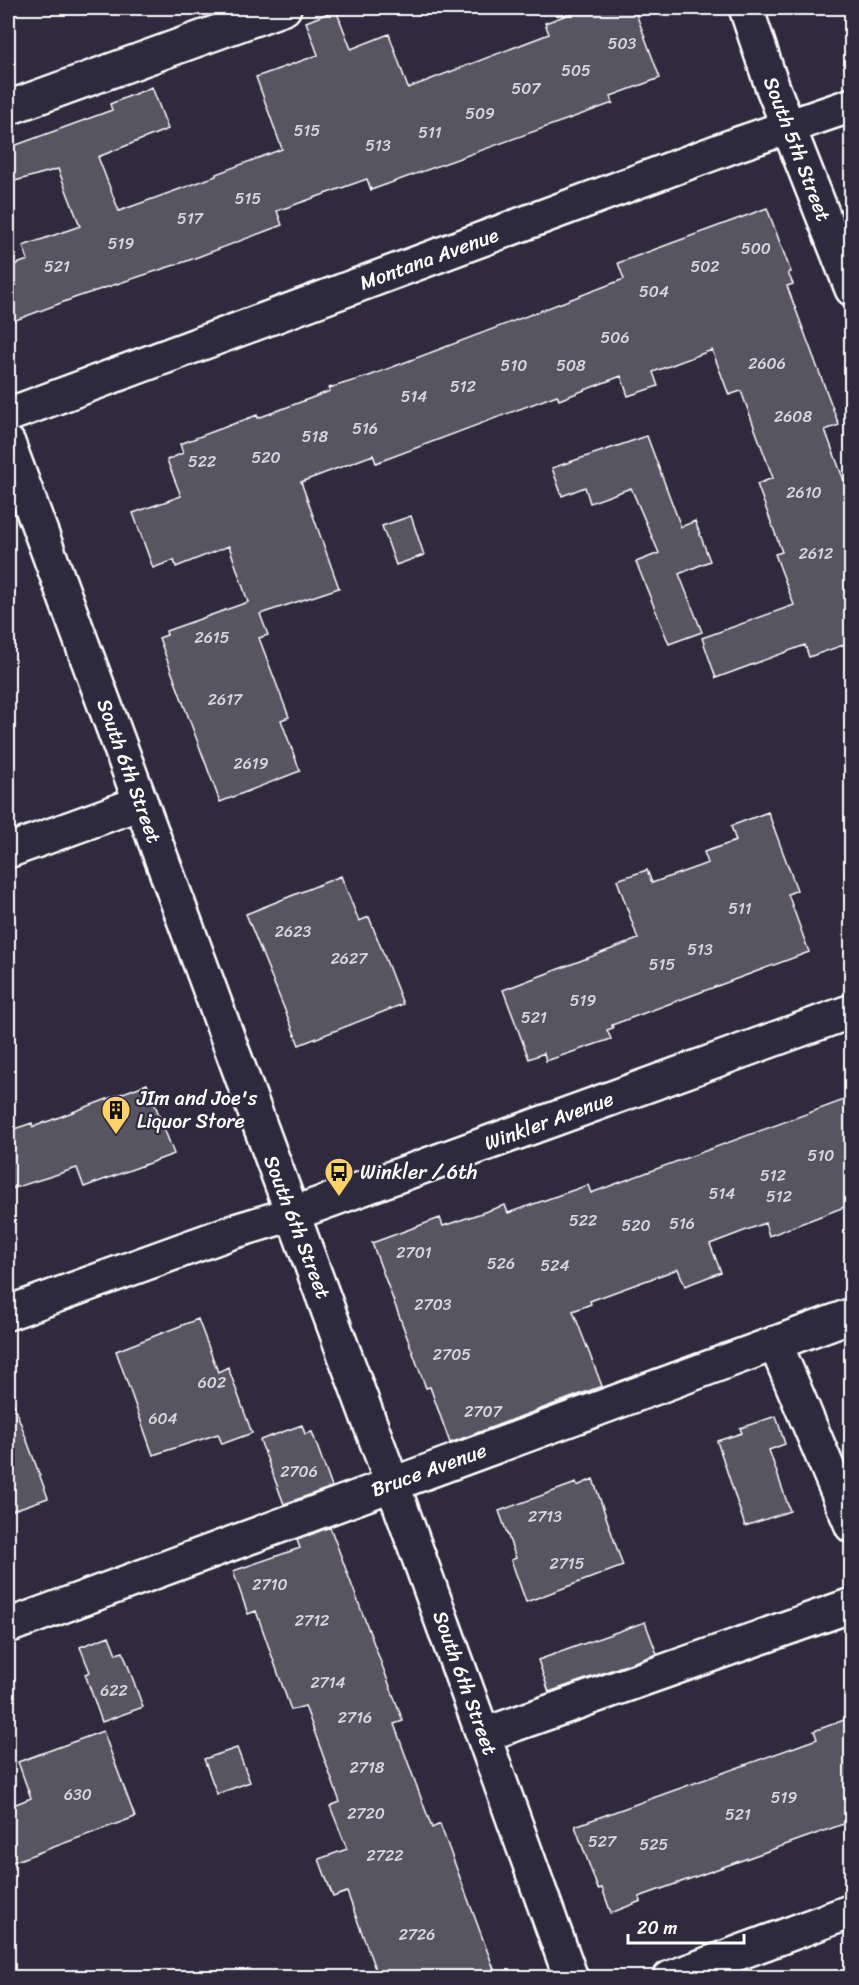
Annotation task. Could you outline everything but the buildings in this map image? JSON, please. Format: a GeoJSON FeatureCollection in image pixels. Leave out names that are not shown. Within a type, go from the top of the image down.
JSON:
{"type":"FeatureCollection","features":[{"type":"Feature","properties":{"kind":"street"},"geometry":{"type":"LineString","coordinates":[[8,108],[284,8]]}},
{"type":"Feature","properties":{"kind":"street","name":"South 5th Street"},"geometry":{"type":"LineString","coordinates":[[746,8],[787,127],[852,289]]}},
{"type":"Feature","properties":{"kind":"street","name":"Montana Avenue"},"geometry":{"type":"LineString","coordinates":[[8,416],[787,127],[852,105]]}},
{"type":"Feature","properties":{"kind":"street","name":"South 6th Street"},"geometry":{"type":"LineString","coordinates":[[8,443],[392,1484],[571,1977]]}},
{"type":"Feature","properties":{"kind":"street"},"geometry":{"type":"LineString","coordinates":[[8,851],[140,803]]}},
{"type":"Feature","properties":{"kind":"street","name":"Winkler Avenue"},"geometry":{"type":"LineString","coordinates":[[8,1313],[232,1232],[292,1214],[852,1011]]}},
{"type":"Feature","properties":{"kind":"street","name":"Bruce Avenue"},"geometry":{"type":"LineString","coordinates":[[8,1626],[852,1315]]}},
{"type":"Feature","properties":{"kind":"street"},"geometry":{"type":"LineString","coordinates":[[775,1343],[852,1526]]}},
{"type":"Feature","properties":{"kind":"street"},"geometry":{"type":"LineString","coordinates":[[484,1735],[852,1605]]}},
{"type":"Feature","properties":{"kind":"street"},"geometry":{"type":"LineString","coordinates":[[670,1977],[852,1911]]}},
{"type":"Feature","properties":{"kind":"place","name":"JIm and Joe's Liquor Store"},"geometry":{"type":"Point","coordinates":[116,1136]}},
{"type":"Feature","properties":{"kind":"place","name":"Winkler / 6th"},"geometry":{"type":"Point","coordinates":[339,1198]}}]}
